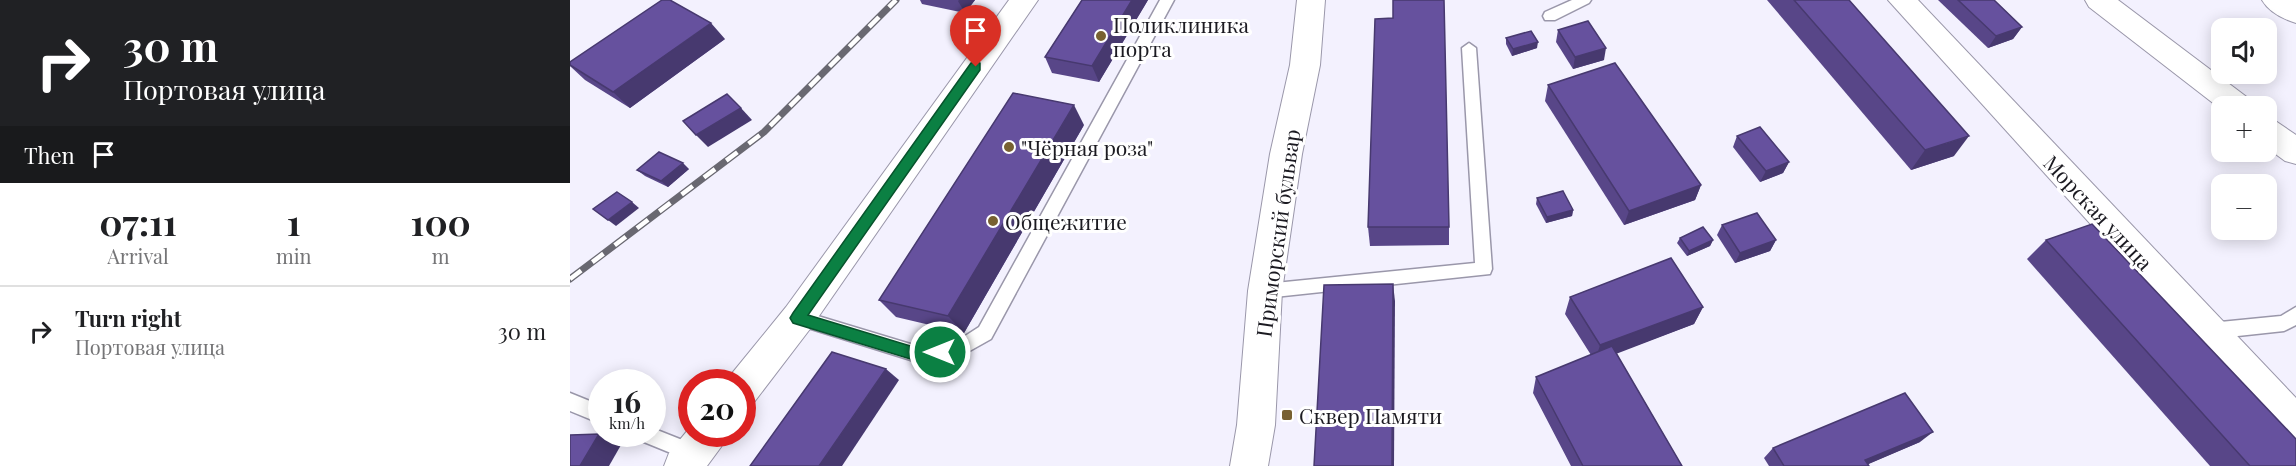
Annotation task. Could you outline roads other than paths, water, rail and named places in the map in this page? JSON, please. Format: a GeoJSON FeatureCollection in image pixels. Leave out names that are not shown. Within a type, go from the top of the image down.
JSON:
{"type":"FeatureCollection","features":[{"type":"Feature","properties":{"kind":"street"},"geometry":{"type":"LineString","coordinates":[[756,371],[798,318],[1024,0]]}},
{"type":"Feature","properties":{"kind":"street","name":"Приморский бульвар"},"geometry":{"type":"LineString","coordinates":[[1249,466],[1256,425],[1265,291],[1286,154],[1305,64],[1311,0]]}},
{"type":"Feature","properties":{"kind":"street","name":"Морская улица"},"geometry":{"type":"LineString","coordinates":[[1902,0],[2296,424]]}},
{"type":"Feature","properties":{"kind":"street"},"geometry":{"type":"LineString","coordinates":[[2098,0],[2224,96]]}},
{"type":"Feature","properties":{"kind":"street"},"geometry":{"type":"LineString","coordinates":[[2276,0],[2296,13]]}},
{"type":"Feature","properties":{"kind":"street"},"geometry":{"type":"LineString","coordinates":[[2277,138],[2296,152]]}},
{"type":"Feature","properties":{"kind":"lane"},"geometry":{"type":"LineString","coordinates":[[798,318],[917,354],[940,352],[966,345],[985,333],[1167,0]]}},
{"type":"Feature","properties":{"kind":"lane"},"geometry":{"type":"LineString","coordinates":[[1550,16],[1584,0]]}},
{"type":"Feature","properties":{"kind":"lane"},"geometry":{"type":"LineString","coordinates":[[1265,291],[1485,269],[1469,48]]}},
{"type":"Feature","properties":{"kind":"lane"},"geometry":{"type":"LineString","coordinates":[[2209,331],[2284,323],[2296,315]]}},
{"type":"Feature","properties":{"kind":"lane"},"geometry":{"type":"LineString","coordinates":[[570,402],[588,409]]}},
{"type":"Feature","properties":{"kind":"lane"},"geometry":{"type":"LineString","coordinates":[[666,441],[695,451]]}},
{"type":"Feature","properties":{"kind":"railway"},"geometry":{"type":"LineString","coordinates":[[570,279],[764,132],[896,0]]}},
{"type":"Feature","properties":{"kind":"place","name":"Поликлиника порта"},"geometry":{"type":"Point","coordinates":[1101,36]}},
{"type":"Feature","properties":{"kind":"place","name":"\"Чёрная роза\""},"geometry":{"type":"Point","coordinates":[1009,147]}},
{"type":"Feature","properties":{"kind":"place","name":"Общежитие"},"geometry":{"type":"Point","coordinates":[993,221]}},
{"type":"Feature","properties":{"kind":"place","name":"Сквер Памяти"},"geometry":{"type":"Point","coordinates":[1287,415]}}]}
